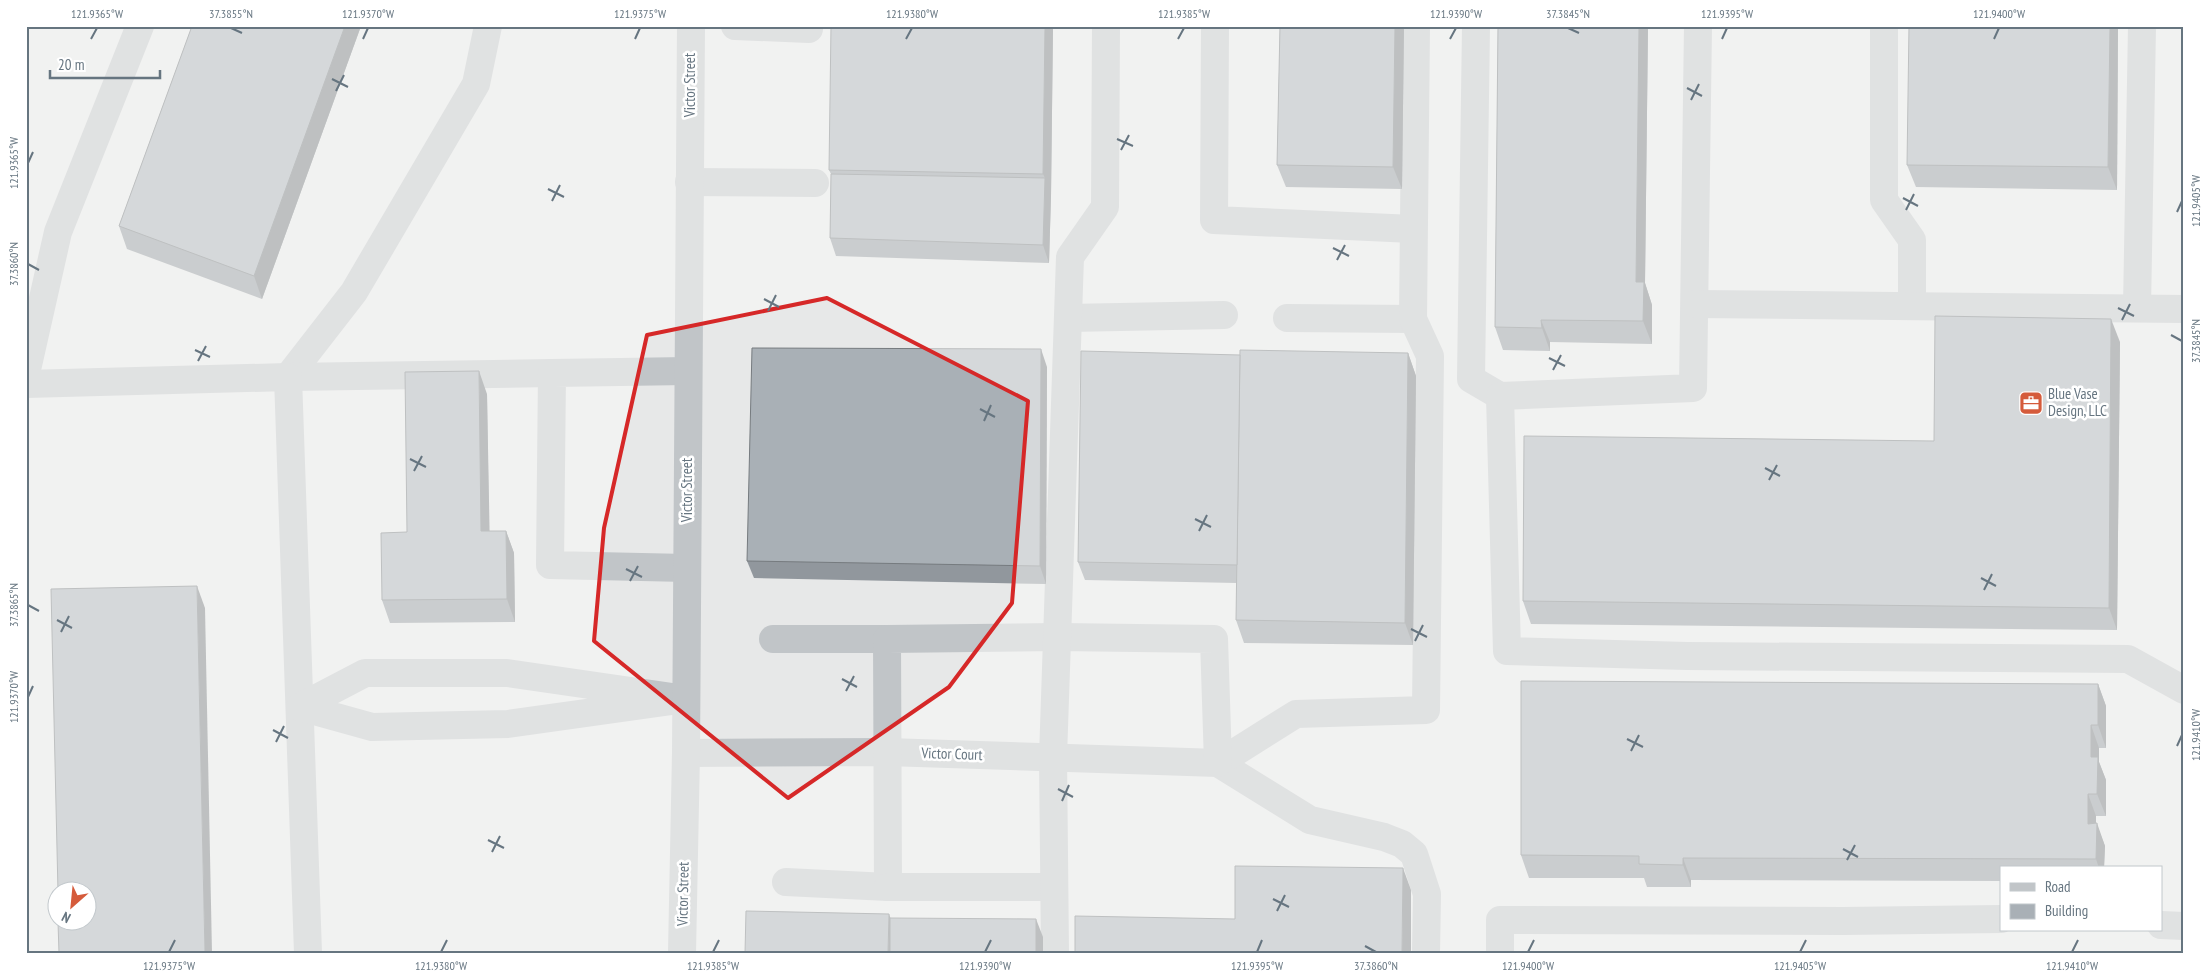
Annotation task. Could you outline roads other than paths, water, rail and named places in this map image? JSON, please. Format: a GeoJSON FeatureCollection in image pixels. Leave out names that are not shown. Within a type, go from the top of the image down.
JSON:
{"type":"FeatureCollection","features":[{"type":"Feature","properties":{"kind":"street"},"geometry":{"type":"LineString","coordinates":[[26,374],[58,232],[140,26]]}},
{"type":"Feature","properties":{"kind":"street"},"geometry":{"type":"LineString","coordinates":[[308,953],[288,377],[354,292],[476,84],[488,26]]}},
{"type":"Feature","properties":{"kind":"street","name":"Victor Street"},"geometry":{"type":"LineString","coordinates":[[682,953],[686,753],[691,26]]}},
{"type":"Feature","properties":{"kind":"street"},"geometry":{"type":"LineString","coordinates":[[735,26],[809,29]]}},
{"type":"Feature","properties":{"kind":"street"},"geometry":{"type":"LineString","coordinates":[[1055,953],[1054,757],[1070,257],[1105,207],[1106,26]]}},
{"type":"Feature","properties":{"kind":"street"},"geometry":{"type":"LineString","coordinates":[[1215,26],[1214,220],[1414,229]]}},
{"type":"Feature","properties":{"kind":"street"},"geometry":{"type":"LineString","coordinates":[[1218,764],[1296,714],[1426,710],[1430,356],[1413,319],[1416,26]]}},
{"type":"Feature","properties":{"kind":"street"},"geometry":{"type":"LineString","coordinates":[[1476,26],[1471,378],[1500,396],[1693,388],[1698,26]]}},
{"type":"Feature","properties":{"kind":"street"},"geometry":{"type":"LineString","coordinates":[[1884,26],[1884,200],[1912,240],[1912,306]]}},
{"type":"Feature","properties":{"kind":"street"},"geometry":{"type":"LineString","coordinates":[[2137,308],[2142,26]]}},
{"type":"Feature","properties":{"kind":"street"},"geometry":{"type":"LineString","coordinates":[[689,182],[816,183]]}},
{"type":"Feature","properties":{"kind":"street"},"geometry":{"type":"LineString","coordinates":[[1694,304],[2184,309]]}},
{"type":"Feature","properties":{"kind":"street"},"geometry":{"type":"LineString","coordinates":[[1068,318],[1224,315]]}},
{"type":"Feature","properties":{"kind":"street"},"geometry":{"type":"LineString","coordinates":[[1287,318],[1413,319]]}},
{"type":"Feature","properties":{"kind":"street"},"geometry":{"type":"LineString","coordinates":[[26,384],[288,377],[688,371]]}},
{"type":"Feature","properties":{"kind":"street"},"geometry":{"type":"LineString","coordinates":[[552,373],[550,565],[687,568]]}},
{"type":"Feature","properties":{"kind":"street"},"geometry":{"type":"LineString","coordinates":[[1500,396],[1508,651],[1687,656],[2128,660],[2184,690]]}},
{"type":"Feature","properties":{"kind":"street"},"geometry":{"type":"LineString","coordinates":[[773,639],[887,640],[1059,637],[1214,639],[1218,764]]}},
{"type":"Feature","properties":{"kind":"street"},"geometry":{"type":"LineString","coordinates":[[887,640],[888,886]]}},
{"type":"Feature","properties":{"kind":"street"},"geometry":{"type":"LineString","coordinates":[[300,707],[364,673],[507,673],[686,699]]}},
{"type":"Feature","properties":{"kind":"street"},"geometry":{"type":"LineString","coordinates":[[300,707],[372,727],[508,724],[686,699]]}},
{"type":"Feature","properties":{"kind":"street","name":"Victor Court"},"geometry":{"type":"LineString","coordinates":[[686,753],[887,752],[1218,764]]}},
{"type":"Feature","properties":{"kind":"street"},"geometry":{"type":"LineString","coordinates":[[1218,764],[1310,820],[1384,837],[1402,844],[1414,854],[1427,894],[1426,953]]}},
{"type":"Feature","properties":{"kind":"street"},"geometry":{"type":"LineString","coordinates":[[786,882],[888,886],[1054,887]]}},
{"type":"Feature","properties":{"kind":"street"},"geometry":{"type":"LineString","coordinates":[[1500,953],[1500,920],[1843,921],[2000,919]]}},
{"type":"Feature","properties":{"kind":"street"},"geometry":{"type":"LineString","coordinates":[[2162,925],[2184,926]]}},
{"type":"Feature","properties":{"kind":"place","name":"Blue Vase Design, LLC"},"geometry":{"type":"Point","coordinates":[2031,403]}}]}
